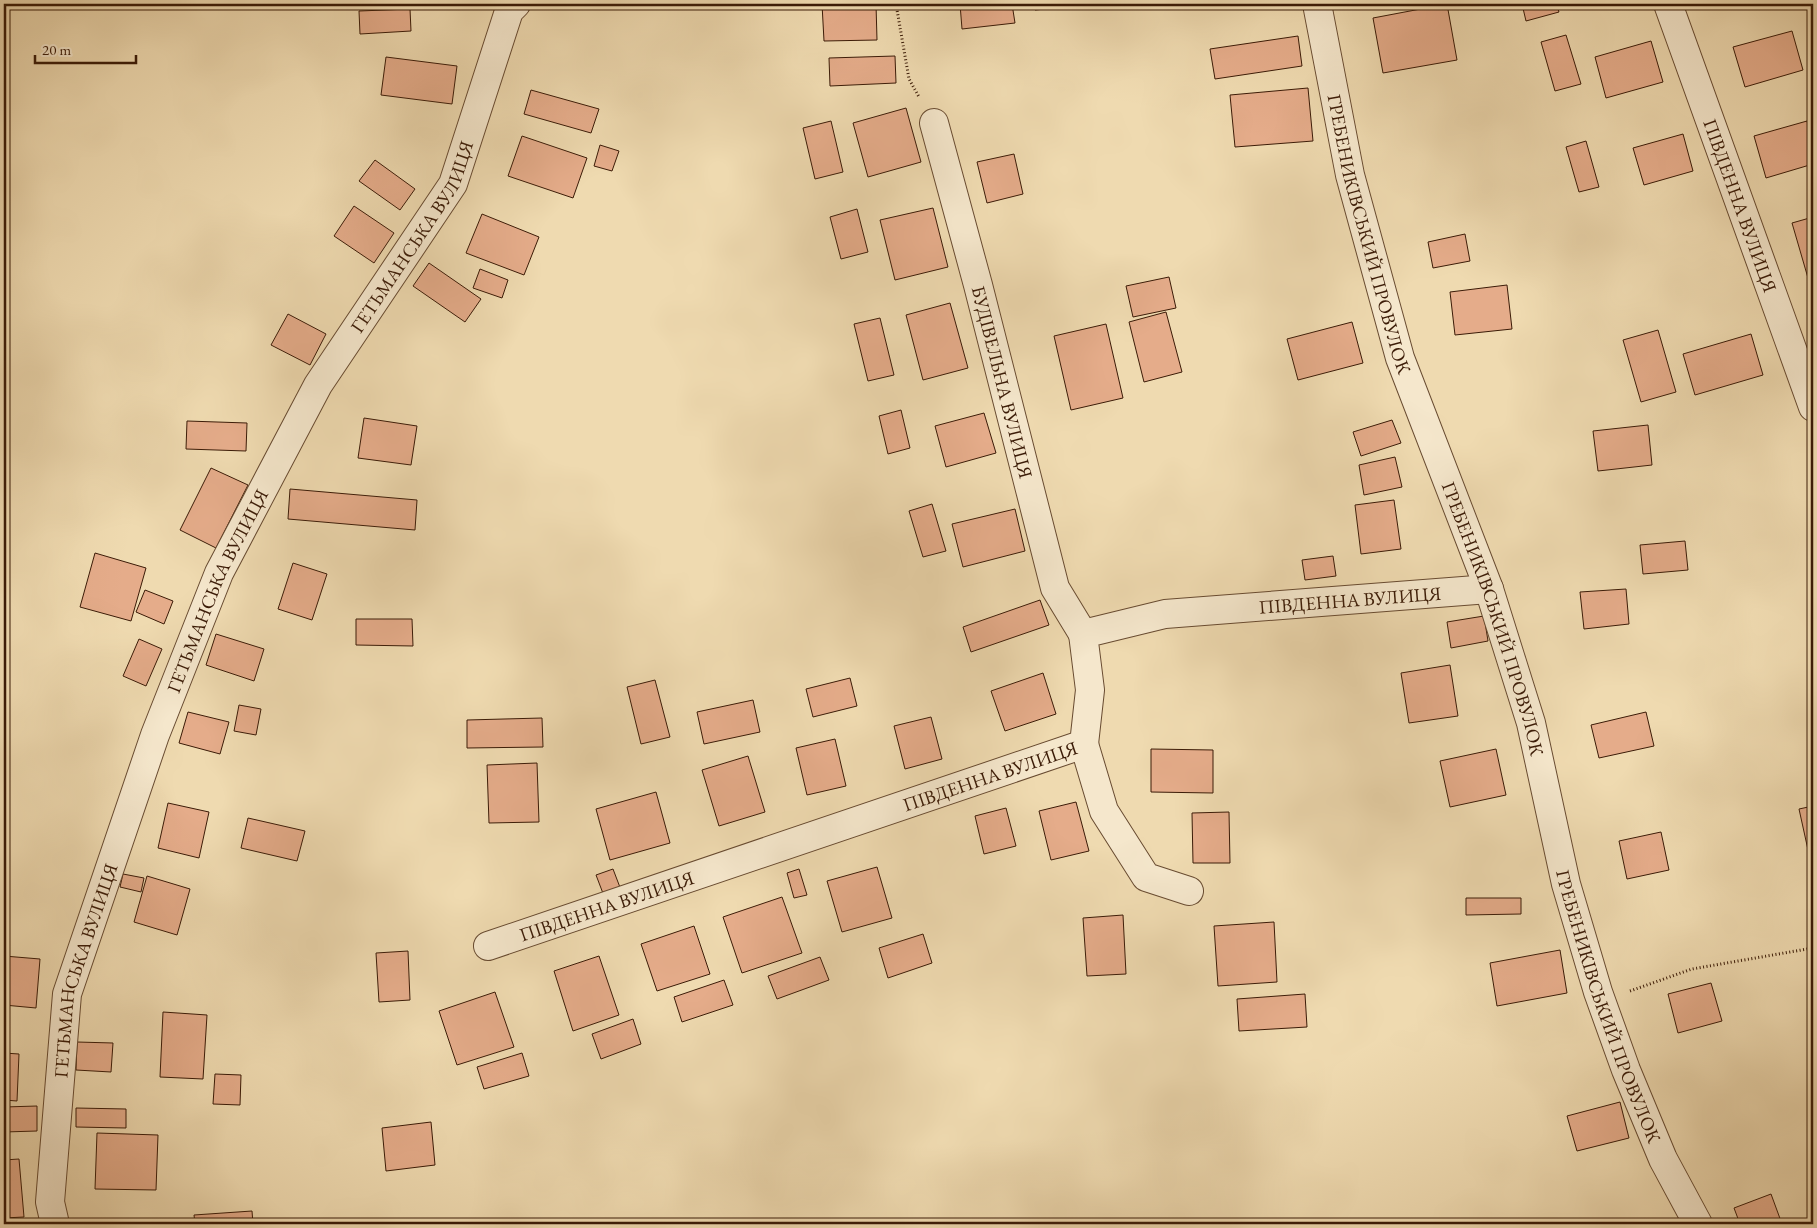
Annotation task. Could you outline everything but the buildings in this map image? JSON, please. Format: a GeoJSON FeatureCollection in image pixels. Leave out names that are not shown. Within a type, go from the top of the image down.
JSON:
{"type":"FeatureCollection","features":[{"type":"Feature","properties":{"kind":"street","name":"ГЕТЬМАНСЬКА ВУЛИЦЯ"},"geometry":{"type":"LineString","coordinates":[[55,1224],[50,1202],[67,994],[155,734],[219,573],[318,385],[453,184],[509,11],[516,4]]}},
{"type":"Feature","properties":{"kind":"street","name":"ГРЕБЕНИКІВСЬКИЙ ПРОВУЛОК"},"geometry":{"type":"LineString","coordinates":[[1317,4],[1350,176],[1400,358],[1489,590],[1531,723],[1566,884],[1598,992],[1626,1070],[1663,1159],[1698,1224]]}},
{"type":"Feature","properties":{"kind":"street","name":"ПІВДЕННА ВУЛИЦЯ"},"geometry":{"type":"LineString","coordinates":[[1668,4],[1813,407]]}},
{"type":"Feature","properties":{"kind":"street","name":"БУДІВЕЛЬНА ВУЛИЦЯ"},"geometry":{"type":"LineString","coordinates":[[934,123],[981,294],[1055,588],[1083,634]]}},
{"type":"Feature","properties":{"kind":"street","name":"ПІВДЕННА ВУЛИЦЯ"},"geometry":{"type":"LineString","coordinates":[[488,946],[1084,744],[1090,690],[1083,634],[1165,614],[1489,590]]}},
{"type":"Feature","properties":{"kind":"street"},"geometry":{"type":"LineString","coordinates":[[1084,744],[1104,811],[1146,877],[1189,891]]}},
{"type":"Feature","properties":{"kind":"path"},"geometry":{"type":"LineString","coordinates":[[896,4],[909,79],[934,123]]}},
{"type":"Feature","properties":{"kind":"path"},"geometry":{"type":"LineString","coordinates":[[1598,992],[1618,996],[1692,969],[1813,948]]}}]}
